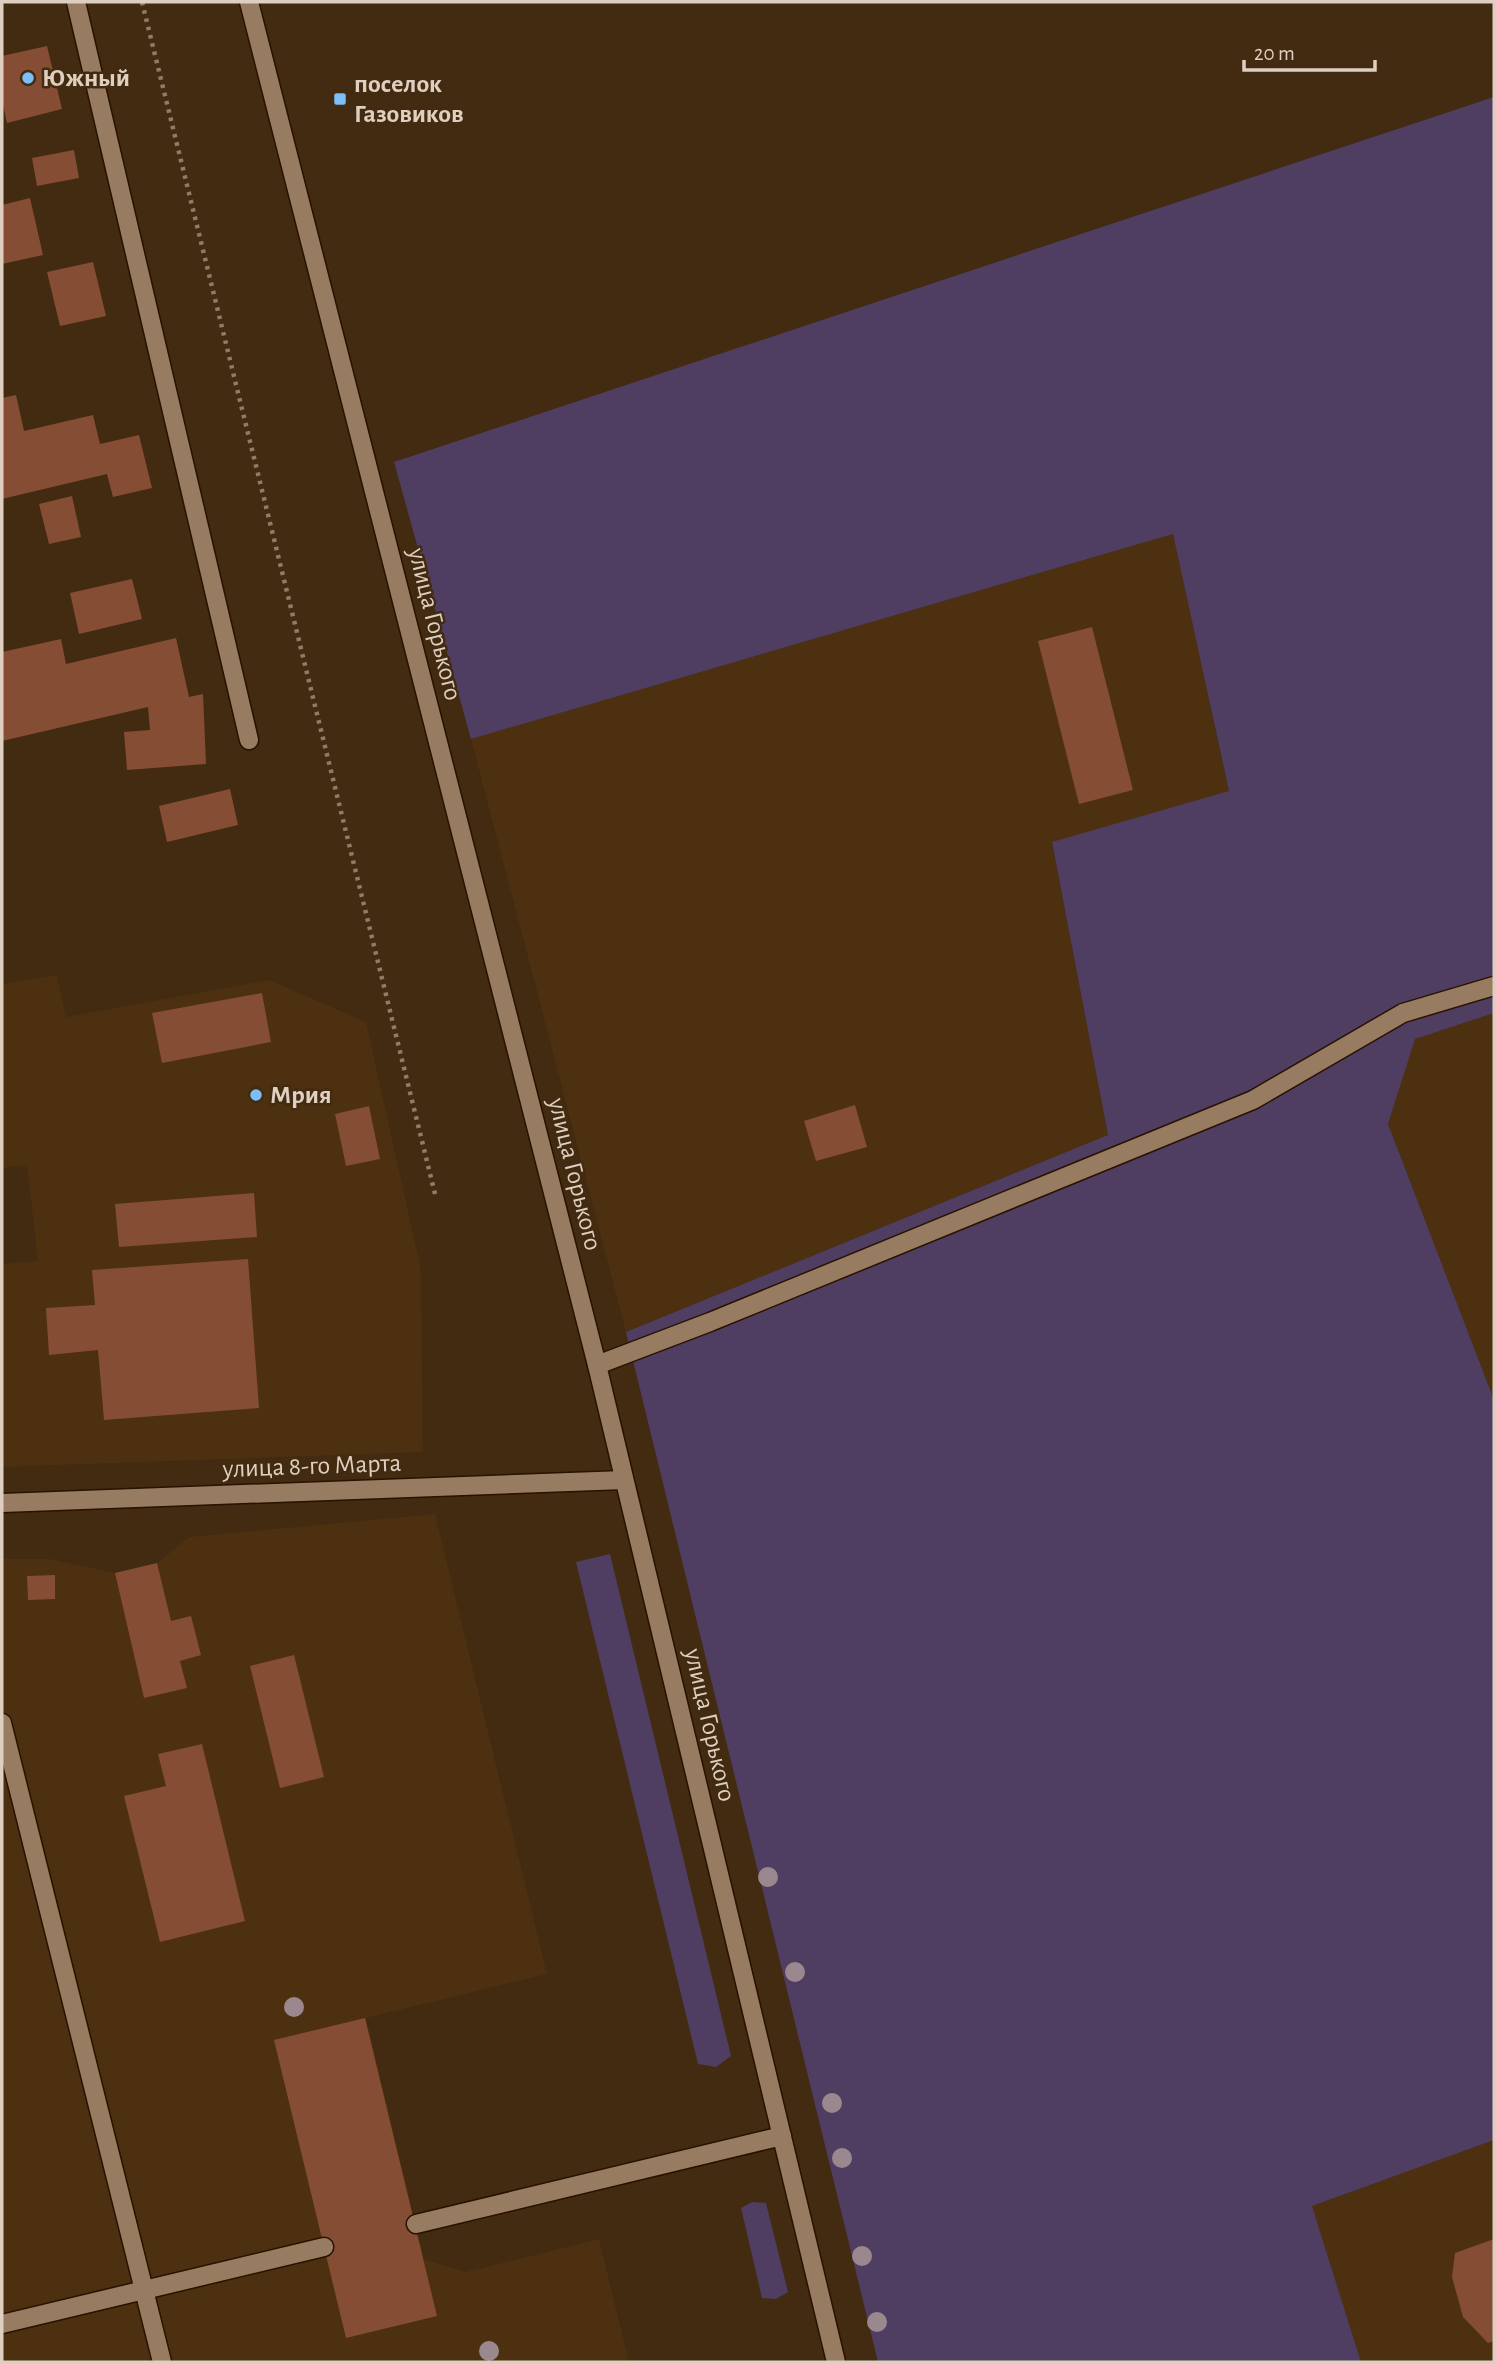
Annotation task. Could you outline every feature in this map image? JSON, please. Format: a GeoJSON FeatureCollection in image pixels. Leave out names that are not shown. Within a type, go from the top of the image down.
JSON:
{"type":"FeatureCollection","features":[{"type":"Feature","properties":{"kind":"main road"},"geometry":{"type":"LineString","coordinates":[[76,2],[249,740]]}},
{"type":"Feature","properties":{"kind":"main road","name":"улица Горького"},"geometry":{"type":"LineString","coordinates":[[249,2],[597,1365],[835,2362]]}},
{"type":"Feature","properties":{"kind":"main road"},"geometry":{"type":"LineString","coordinates":[[597,1365],[710,1322],[1253,1100],[1403,1013],[1494,986]]}},
{"type":"Feature","properties":{"kind":"main road","name":"улица 8-го Марта"},"geometry":{"type":"LineString","coordinates":[[2,1503],[624,1480]]}},
{"type":"Feature","properties":{"kind":"main road"},"geometry":{"type":"LineString","coordinates":[[2,1723],[162,2362]]}},
{"type":"Feature","properties":{"kind":"main road"},"geometry":{"type":"LineString","coordinates":[[416,2224],[782,2136]]}},
{"type":"Feature","properties":{"kind":"main road"},"geometry":{"type":"LineString","coordinates":[[2,2324],[324,2247]]}},
{"type":"Feature","properties":{"kind":"path"},"geometry":{"type":"LineString","coordinates":[[142,2],[435,1194]]}},
{"type":"Feature","properties":{"kind":"shaded area"},"geometry":{"type":"Polygon","coordinates":[[[1494,97],[1494,1013],[1415,1039],[1388,1124],[1494,1400],[1494,2140],[1312,2206],[1361,2362],[878,2362],[626,1332],[1108,1135],[1052,842],[1229,791],[1173,534],[471,739],[394,462],[1494,97]]]}},
{"type":"Feature","properties":{"kind":"shaded area"},"geometry":{"type":"Polygon","coordinates":[[[1173,534],[1229,792],[1052,843],[1108,1135],[626,1332],[471,739],[1173,534]]]}},
{"type":"Feature","properties":{"kind":"shaded area"},"geometry":{"type":"Polygon","coordinates":[[[57,975],[66,1017],[269,980],[366,1022],[421,1270],[423,1452],[2,1467],[2,1264],[38,1261],[27,1165],[2,1168],[2,984],[57,975]]]}},
{"type":"Feature","properties":{"kind":"shaded area"},"geometry":{"type":"Polygon","coordinates":[[[1494,1013],[1494,1400],[1388,1124],[1414,1039],[1494,1013]]]}},
{"type":"Feature","properties":{"kind":"shaded area"},"geometry":{"type":"Polygon","coordinates":[[[435,1514],[547,1974],[366,2018],[424,2259],[465,2272],[599,2239],[629,2362],[2,2362],[2,1559],[50,1559],[115,1573],[157,1563],[189,1537],[435,1514]]]}},
{"type":"Feature","properties":{"kind":"shaded area"},"geometry":{"type":"Polygon","coordinates":[[[610,1554],[731,2056],[716,2067],[698,2064],[576,1562],[610,1554]]]}},
{"type":"Feature","properties":{"kind":"shaded area"},"geometry":{"type":"Polygon","coordinates":[[[1494,2140],[1494,2362],[1361,2362],[1312,2206],[1494,2140]]]}},
{"type":"Feature","properties":{"kind":"shaded area"},"geometry":{"type":"Polygon","coordinates":[[[752,2202],[766,2203],[788,2292],[776,2299],[762,2298],[741,2208],[752,2202]]]}},
{"type":"Feature","properties":{"kind":"building","name":"Южный"},"geometry":{"type":"Polygon","coordinates":[[[47,46],[62,109],[7,123],[2,100],[2,56],[47,46]]]}},
{"type":"Feature","properties":{"kind":"building"},"geometry":{"type":"Polygon","coordinates":[[[74,150],[79,178],[37,186],[32,158],[74,150]]]}},
{"type":"Feature","properties":{"kind":"building"},"geometry":{"type":"Polygon","coordinates":[[[30,198],[43,255],[2,264],[2,205],[30,198]]]}},
{"type":"Feature","properties":{"kind":"building"},"geometry":{"type":"Polygon","coordinates":[[[93,262],[106,316],[60,326],[47,272],[93,262]]]}},
{"type":"Feature","properties":{"kind":"building"},"geometry":{"type":"Polygon","coordinates":[[[16,395],[24,431],[93,415],[100,444],[139,435],[152,488],[113,497],[107,474],[2,499],[2,398],[16,395]]]}},
{"type":"Feature","properties":{"kind":"building"},"geometry":{"type":"Polygon","coordinates":[[[72,496],[81,537],[49,544],[39,504],[72,496]]]}},
{"type":"Feature","properties":{"kind":"building"},"geometry":{"type":"Polygon","coordinates":[[[132,579],[142,619],[79,634],[70,593],[132,579]]]}},
{"type":"Feature","properties":{"kind":"building"},"geometry":{"type":"Polygon","coordinates":[[[1092,627],[1133,790],[1079,804],[1038,641],[1092,627]]]}},
{"type":"Feature","properties":{"kind":"building"},"geometry":{"type":"Polygon","coordinates":[[[176,638],[189,697],[203,694],[206,764],[127,770],[124,732],[150,730],[148,707],[2,741],[2,652],[61,639],[66,664],[176,638]]]}},
{"type":"Feature","properties":{"kind":"building"},"geometry":{"type":"Polygon","coordinates":[[[230,789],[238,825],[167,842],[159,806],[230,789]]]}},
{"type":"Feature","properties":{"kind":"building"},"geometry":{"type":"Polygon","coordinates":[[[262,993],[271,1042],[162,1063],[152,1013],[262,993]]]}},
{"type":"Feature","properties":{"kind":"building"},"geometry":{"type":"Polygon","coordinates":[[[855,1105],[867,1147],[816,1161],[804,1121],[855,1105]]]}},
{"type":"Feature","properties":{"kind":"building"},"geometry":{"type":"Polygon","coordinates":[[[369,1106],[380,1159],[346,1166],[335,1114],[369,1106]]]}},
{"type":"Feature","properties":{"kind":"building"},"geometry":{"type":"Polygon","coordinates":[[[254,1193],[257,1237],[119,1247],[115,1204],[254,1193]]]}},
{"type":"Feature","properties":{"kind":"building"},"geometry":{"type":"Polygon","coordinates":[[[248,1259],[259,1408],[104,1420],[98,1350],[49,1355],[46,1308],[95,1305],[92,1270],[248,1259]]]}},
{"type":"Feature","properties":{"kind":"building"},"geometry":{"type":"Polygon","coordinates":[[[157,1563],[171,1621],[191,1616],[201,1655],[180,1661],[187,1688],[144,1698],[115,1573],[157,1563]]]}},
{"type":"Feature","properties":{"kind":"building"},"geometry":{"type":"Polygon","coordinates":[[[55,1575],[55,1599],[28,1600],[27,1576],[55,1575]]]}},
{"type":"Feature","properties":{"kind":"building"},"geometry":{"type":"Polygon","coordinates":[[[294,1655],[324,1777],[280,1788],[250,1666],[294,1655]]]}},
{"type":"Feature","properties":{"kind":"building"},"geometry":{"type":"Polygon","coordinates":[[[202,1744],[245,1921],[160,1942],[124,1796],[166,1786],[158,1754],[202,1744]]]}},
{"type":"Feature","properties":{"kind":"building"},"geometry":{"type":"Polygon","coordinates":[[[365,2018],[437,2316],[346,2338],[274,2040],[365,2018]]]}},
{"type":"Feature","properties":{"kind":"building"},"geometry":{"type":"Polygon","coordinates":[[[1494,2239],[1494,2341],[1488,2343],[1463,2317],[1452,2277],[1455,2253],[1494,2239]]]}},
{"type":"Feature","properties":{"kind":"place","name":"Южный"},"geometry":{"type":"Point","coordinates":[28,78]}},
{"type":"Feature","properties":{"kind":"place","name":"поселок Газовиков"},"geometry":{"type":"Point","coordinates":[340,99]}},
{"type":"Feature","properties":{"kind":"place","name":"Мрия"},"geometry":{"type":"Point","coordinates":[256,1095]}}]}
